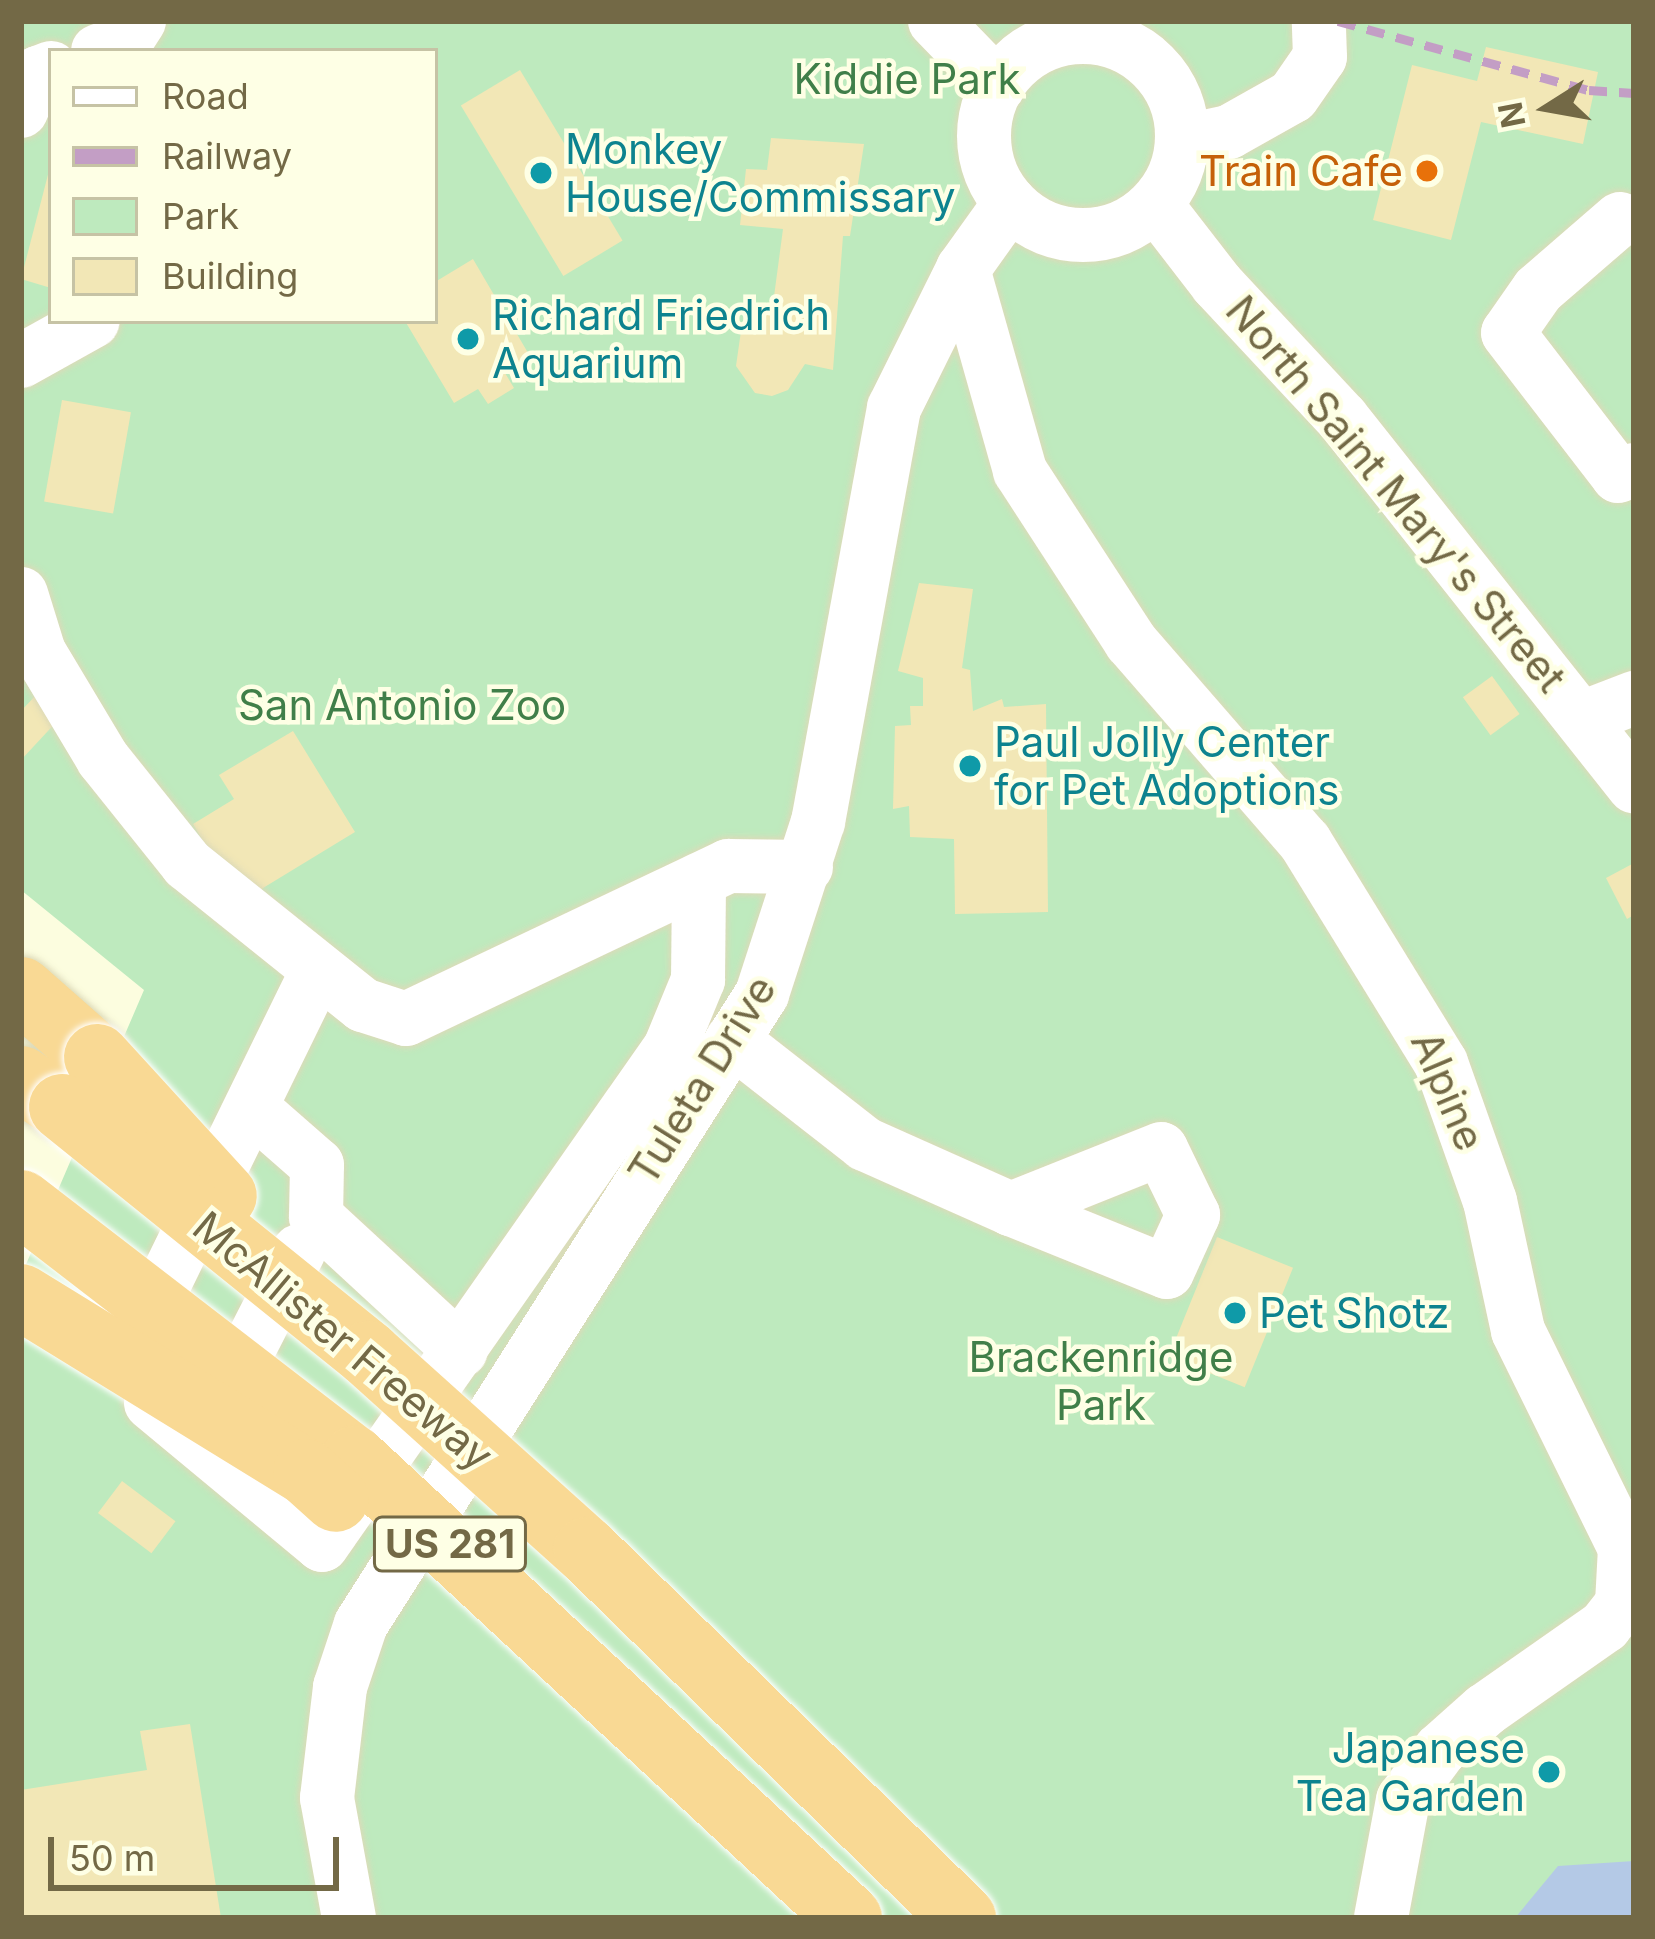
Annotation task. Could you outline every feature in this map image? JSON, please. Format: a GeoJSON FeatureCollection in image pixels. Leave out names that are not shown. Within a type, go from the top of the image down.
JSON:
{"type":"FeatureCollection","features":[{"type":"Feature","properties":{"kind":"highway","name":"McAllister Freeway"},"geometry":{"type":"LineString","coordinates":[[21,990],[60,1081],[602,1566],[963,1918]]}},
{"type":"Feature","properties":{"kind":"highway","name":"McAllister Freeway"},"geometry":{"type":"LineString","coordinates":[[21,1203],[354,1459],[846,1918]]}},
{"type":"Feature","properties":{"kind":"highway"},"geometry":{"type":"LineString","coordinates":[[21,1297],[306,1472],[586,1721],[846,1918]]}},
{"type":"Feature","properties":{"kind":"street"},"geometry":{"type":"LineString","coordinates":[[935,21],[998,86]]}},
{"type":"Feature","properties":{"kind":"street"},"geometry":{"type":"LineString","coordinates":[[1182,142],[1228,131],[1293,96],[1320,57],[1319,21]]}},
{"type":"Feature","properties":{"kind":"street"},"geometry":{"type":"LineString","coordinates":[[1101,38],[1126,46],[1166,80],[1182,142],[1172,181],[1156,205],[1099,235],[1066,235],[1010,203],[984,139],[998,86],[1026,54],[1049,42],[1101,38]]}},
{"type":"Feature","properties":{"kind":"street"},"geometry":{"type":"LineString","coordinates":[[21,111],[38,73],[48,69]]}},
{"type":"Feature","properties":{"kind":"street","name":"Tuleta Drive"},"geometry":{"type":"LineString","coordinates":[[349,1918],[327,1798],[340,1687],[361,1624],[732,1040],[786,938],[806,867],[894,408],[962,268],[1010,203]]}},
{"type":"Feature","properties":{"kind":"street","name":"North Saint Mary's Street"},"geometry":{"type":"LineString","coordinates":[[1156,205],[1610,708],[1634,786]]}},
{"type":"Feature","properties":{"kind":"street"},"geometry":{"type":"LineString","coordinates":[[1629,222],[1538,290],[1508,333],[1618,476],[1634,470]]}},
{"type":"Feature","properties":{"kind":"street","name":"Alpine"},"geometry":{"type":"LineString","coordinates":[[962,268],[1020,471],[1131,642],[1306,842],[1441,1063],[1490,1201],[1518,1331],[1625,1548],[1622,1604],[1605,1626],[1485,1710],[1440,1750],[1403,1800],[1381,1918]]}},
{"type":"Feature","properties":{"kind":"street"},"geometry":{"type":"LineString","coordinates":[[21,362],[88,324]]}},
{"type":"Feature","properties":{"kind":"street"},"geometry":{"type":"LineString","coordinates":[[21,595],[39,652],[103,760],[188,863],[363,1005],[406,1019],[728,866],[806,867]]}},
{"type":"Feature","properties":{"kind":"street"},"geometry":{"type":"LineString","coordinates":[[318,970],[119,1376],[322,1545],[670,1048],[698,980],[699,880]]}},
{"type":"Feature","properties":{"kind":"street"},"geometry":{"type":"LineString","coordinates":[[732,1040],[865,1144],[1011,1209]]}},
{"type":"Feature","properties":{"kind":"street"},"geometry":{"type":"LineString","coordinates":[[200,1444],[316,1217],[317,1165],[253,1109]]}},
{"type":"Feature","properties":{"kind":"street"},"geometry":{"type":"LineString","coordinates":[[316,1217],[461,1351]]}},
{"type":"Feature","properties":{"kind":"green space","name":"Brackenridge Park"},"geometry":{"type":"Polygon","coordinates":[[[21,21],[1634,21],[1634,1918],[21,1918],[21,1276],[144,990],[21,890],[21,21]]]}},
{"type":"Feature","properties":{"kind":"water"},"geometry":{"type":"Polygon","coordinates":[[[1634,1861],[1634,1918],[1515,1918],[1558,1866],[1634,1861]]]}},
{"type":"Feature","properties":{"kind":"building"},"geometry":{"type":"Polygon","coordinates":[[[1486,47],[1598,72],[1583,144],[1481,122],[1451,240],[1373,220],[1412,65],[1477,81],[1486,47]]]}},
{"type":"Feature","properties":{"kind":"building","name":"Monkey House/Commissary"},"geometry":{"type":"Polygon","coordinates":[[[520,70],[622,241],[563,276],[461,106],[520,70]]]}},
{"type":"Feature","properties":{"kind":"building"},"geometry":{"type":"Polygon","coordinates":[[[771,138],[864,144],[850,236],[843,236],[833,370],[805,364],[788,390],[772,396],[755,393],[736,366],[742,324],[752,309],[773,304],[783,229],[740,225],[746,169],[767,170],[771,138]]]}},
{"type":"Feature","properties":{"kind":"building"},"geometry":{"type":"Polygon","coordinates":[[[48,175],[48,287],[21,279],[48,175]]]}},
{"type":"Feature","properties":{"kind":"building","name":"Richard Friedrich Aquarium"},"geometry":{"type":"Polygon","coordinates":[[[473,259],[531,358],[505,373],[514,388],[488,404],[478,389],[454,403],[407,324],[438,324],[438,280],[473,259]]]}},
{"type":"Feature","properties":{"kind":"building"},"geometry":{"type":"Polygon","coordinates":[[[62,400],[131,412],[113,514],[44,501],[62,400]]]}},
{"type":"Feature","properties":{"kind":"building","name":"Paul Jolly Center for Pet Adoptions"},"geometry":{"type":"Polygon","coordinates":[[[919,583],[973,589],[962,668],[970,670],[973,711],[1002,699],[1004,707],[1046,704],[1048,912],[955,914],[954,839],[910,837],[909,806],[893,809],[895,726],[911,725],[910,706],[923,706],[923,678],[898,671],[919,583]]]}},
{"type":"Feature","properties":{"kind":"building"},"geometry":{"type":"Polygon","coordinates":[[[1492,676],[1520,714],[1491,735],[1463,697],[1492,676]]]}},
{"type":"Feature","properties":{"kind":"building"},"geometry":{"type":"Polygon","coordinates":[[[36,695],[61,717],[21,760],[21,711],[36,695]]]}},
{"type":"Feature","properties":{"kind":"building"},"geometry":{"type":"Polygon","coordinates":[[[293,731],[355,832],[240,902],[193,824],[234,799],[219,775],[293,731]]]}},
{"type":"Feature","properties":{"kind":"building"},"geometry":{"type":"Polygon","coordinates":[[[1634,863],[1634,915],[1627,919],[1606,878],[1634,863]]]}},
{"type":"Feature","properties":{"kind":"building","name":"Pet Shotz"},"geometry":{"type":"Polygon","coordinates":[[[1217,1237],[1293,1268],[1245,1387],[1169,1357],[1217,1237]]]}},
{"type":"Feature","properties":{"kind":"building"},"geometry":{"type":"Polygon","coordinates":[[[122,1481],[176,1521],[151,1553],[98,1513],[122,1481]]]}},
{"type":"Feature","properties":{"kind":"building"},"geometry":{"type":"Polygon","coordinates":[[[190,1724],[221,1918],[21,1918],[21,1790],[147,1770],[140,1731],[190,1724]]]}},
{"type":"Feature","properties":{"kind":"railway"},"geometry":{"type":"LineString","coordinates":[[1338,21],[1589,90],[1634,93]]}},
{"type":"Feature","properties":{"kind":"place","name":"Train Cafe"},"geometry":{"type":"Point","coordinates":[1427,171]}},
{"type":"Feature","properties":{"kind":"place","name":"Monkey House/Commissary"},"geometry":{"type":"Point","coordinates":[541,173]}},
{"type":"Feature","properties":{"kind":"place","name":"Richard Friedrich Aquarium"},"geometry":{"type":"Point","coordinates":[468,339]}},
{"type":"Feature","properties":{"kind":"place","name":"Paul Jolly Center for Pet Adoptions"},"geometry":{"type":"Point","coordinates":[970,766]}},
{"type":"Feature","properties":{"kind":"place","name":"Pet Shotz"},"geometry":{"type":"Point","coordinates":[1235,1313]}},
{"type":"Feature","properties":{"kind":"place","name":"Japanese Tea Garden"},"geometry":{"type":"Point","coordinates":[1549,1772]}},
{"type":"Feature","properties":{"kind":"park label","name":"Kiddie Park"},"geometry":{"type":"Point","coordinates":[907,79]}},
{"type":"Feature","properties":{"kind":"park label","name":"San Antonio Zoo"},"geometry":{"type":"Point","coordinates":[402,705]}}]}
